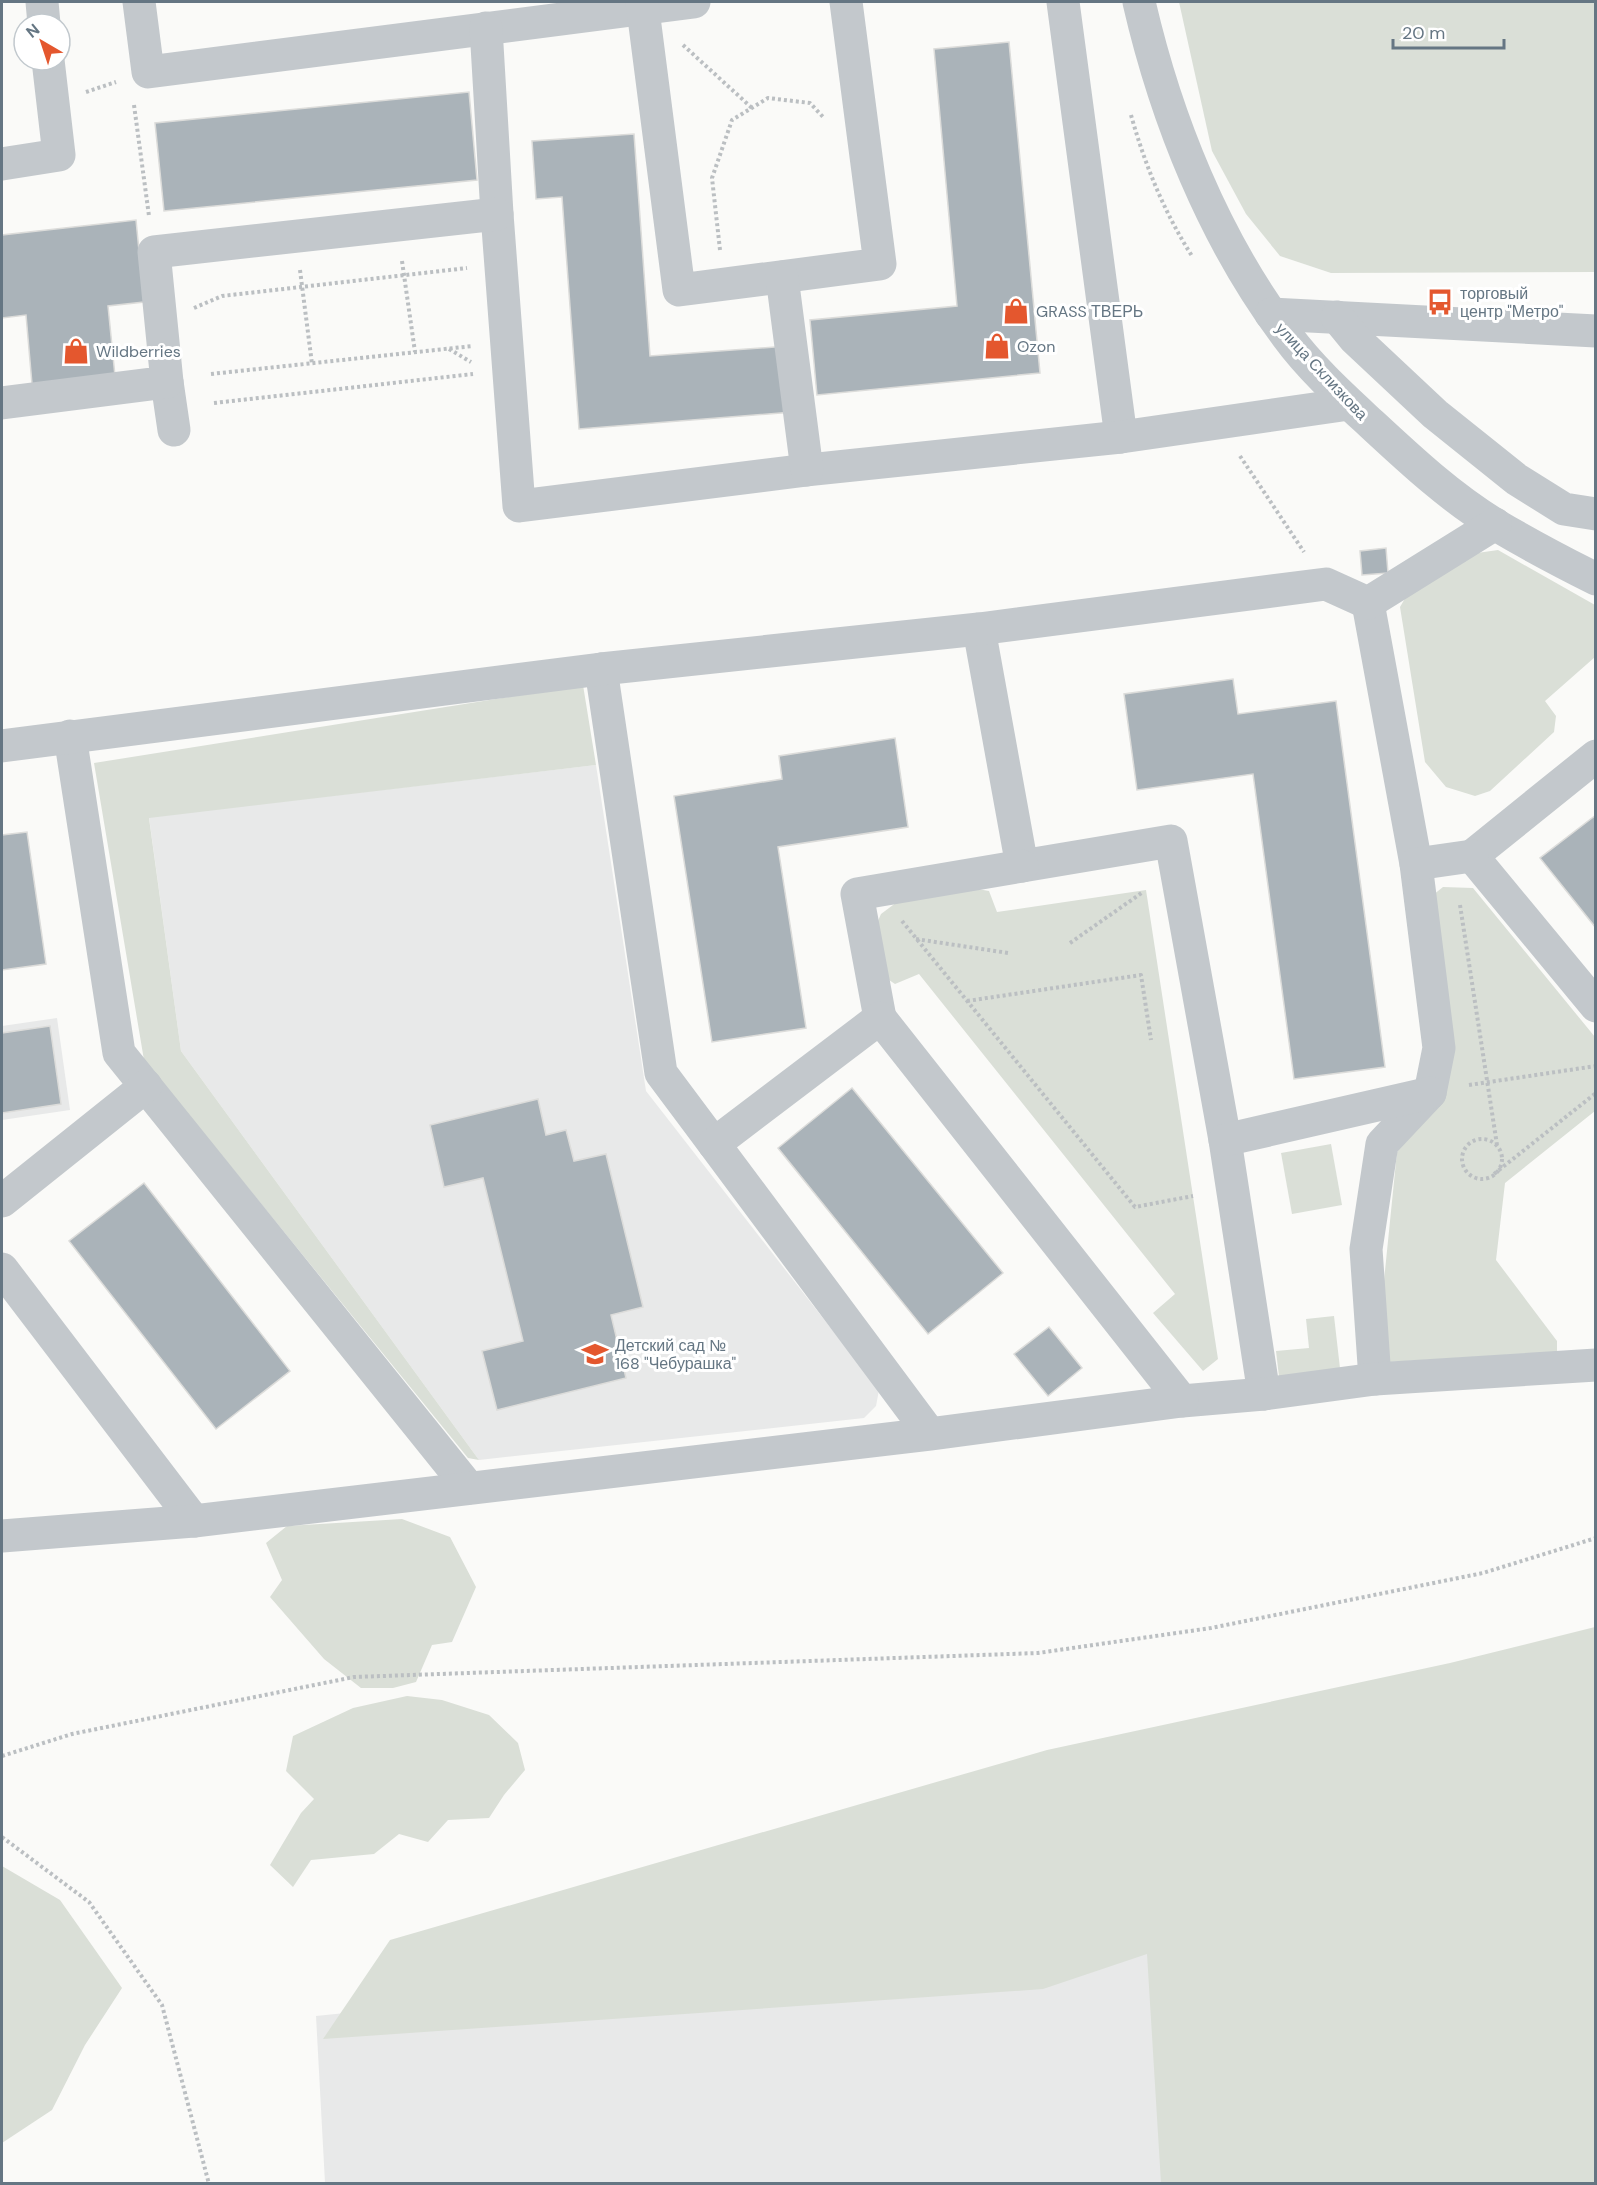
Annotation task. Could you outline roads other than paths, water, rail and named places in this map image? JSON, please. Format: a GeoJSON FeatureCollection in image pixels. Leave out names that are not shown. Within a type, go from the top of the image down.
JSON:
{"type":"FeatureCollection","features":[{"type":"Feature","properties":{"kind":"street"},"geometry":{"type":"LineString","coordinates":[[139,2],[139,75],[642,5],[694,2]]}},
{"type":"Feature","properties":{"kind":"street"},"geometry":{"type":"LineString","coordinates":[[642,5],[679,290],[880,264],[846,2]]}},
{"type":"Feature","properties":{"kind":"street"},"geometry":{"type":"LineString","coordinates":[[1063,2],[1121,437]]}},
{"type":"Feature","properties":{"kind":"street","name":"улица Склизкова"},"geometry":{"type":"LineString","coordinates":[[1139,2],[1167,102],[1196,176],[1231,246],[1271,314],[1295,346],[1350,404],[1436,480],[1495,524],[1596,579]]}},
{"type":"Feature","properties":{"kind":"street"},"geometry":{"type":"LineString","coordinates":[[486,28],[497,214],[519,506],[807,470],[1121,437],[1350,404]]}},
{"type":"Feature","properties":{"kind":"street"},"geometry":{"type":"LineString","coordinates":[[2,164],[59,155],[49,72]]}},
{"type":"Feature","properties":{"kind":"street"},"geometry":{"type":"LineString","coordinates":[[174,430],[154,252],[497,214]]}},
{"type":"Feature","properties":{"kind":"street"},"geometry":{"type":"LineString","coordinates":[[782,277],[807,470]]}},
{"type":"Feature","properties":{"kind":"street"},"geometry":{"type":"LineString","coordinates":[[1271,314],[1596,332]]}},
{"type":"Feature","properties":{"kind":"street"},"geometry":{"type":"LineString","coordinates":[[1337,318],[1355,339],[1435,414],[1516,479],[1564,509],[1596,514]]}},
{"type":"Feature","properties":{"kind":"street"},"geometry":{"type":"LineString","coordinates":[[2,403],[167,382]]}},
{"type":"Feature","properties":{"kind":"street"},"geometry":{"type":"LineString","coordinates":[[1368,603],[1495,524]]}},
{"type":"Feature","properties":{"kind":"street"},"geometry":{"type":"LineString","coordinates":[[2,746],[601,669],[979,628],[1326,584],[1368,603]]}},
{"type":"Feature","properties":{"kind":"street"},"geometry":{"type":"LineString","coordinates":[[1368,603],[1416,864],[1439,1048],[1430,1092],[1382,1144],[1366,1249],[1374,1379]]}},
{"type":"Feature","properties":{"kind":"street"},"geometry":{"type":"LineString","coordinates":[[979,628],[1022,866]]}},
{"type":"Feature","properties":{"kind":"street"},"geometry":{"type":"LineString","coordinates":[[601,669],[661,1073],[930,1434]]}},
{"type":"Feature","properties":{"kind":"street"},"geometry":{"type":"LineString","coordinates":[[70,736],[119,1053],[469,1488]]}},
{"type":"Feature","properties":{"kind":"street"},"geometry":{"type":"LineString","coordinates":[[1416,864],[1472,856],[1596,756]]}},
{"type":"Feature","properties":{"kind":"street"},"geometry":{"type":"LineString","coordinates":[[1182,1401],[880,1018],[857,894],[1171,840],[1225,1140],[1264,1394]]}},
{"type":"Feature","properties":{"kind":"street"},"geometry":{"type":"LineString","coordinates":[[1472,856],[1596,1006]]}},
{"type":"Feature","properties":{"kind":"street"},"geometry":{"type":"LineString","coordinates":[[714,1144],[880,1018]]}},
{"type":"Feature","properties":{"kind":"street"},"geometry":{"type":"LineString","coordinates":[[2,1201],[146,1086]]}},
{"type":"Feature","properties":{"kind":"street"},"geometry":{"type":"LineString","coordinates":[[1225,1140],[1430,1092]]}},
{"type":"Feature","properties":{"kind":"street"},"geometry":{"type":"LineString","coordinates":[[2,1269],[194,1521]]}},
{"type":"Feature","properties":{"kind":"street"},"geometry":{"type":"LineString","coordinates":[[2,1536],[194,1521],[1374,1379],[1596,1365]]}},
{"type":"Feature","properties":{"kind":"place","name":"торговый центр \"Метро\""},"geometry":{"type":"Point","coordinates":[1440,302]}},
{"type":"Feature","properties":{"kind":"place","name":"GRASS ТВЕРЬ"},"geometry":{"type":"Point","coordinates":[1016,311]}},
{"type":"Feature","properties":{"kind":"place","name":"Ozon"},"geometry":{"type":"Point","coordinates":[997,346]}},
{"type":"Feature","properties":{"kind":"place","name":"Wildberries"},"geometry":{"type":"Point","coordinates":[76,351]}},
{"type":"Feature","properties":{"kind":"place","name":"Детский сад № 168 \"Чебурашка\""},"geometry":{"type":"Point","coordinates":[595,1354]}}]}
